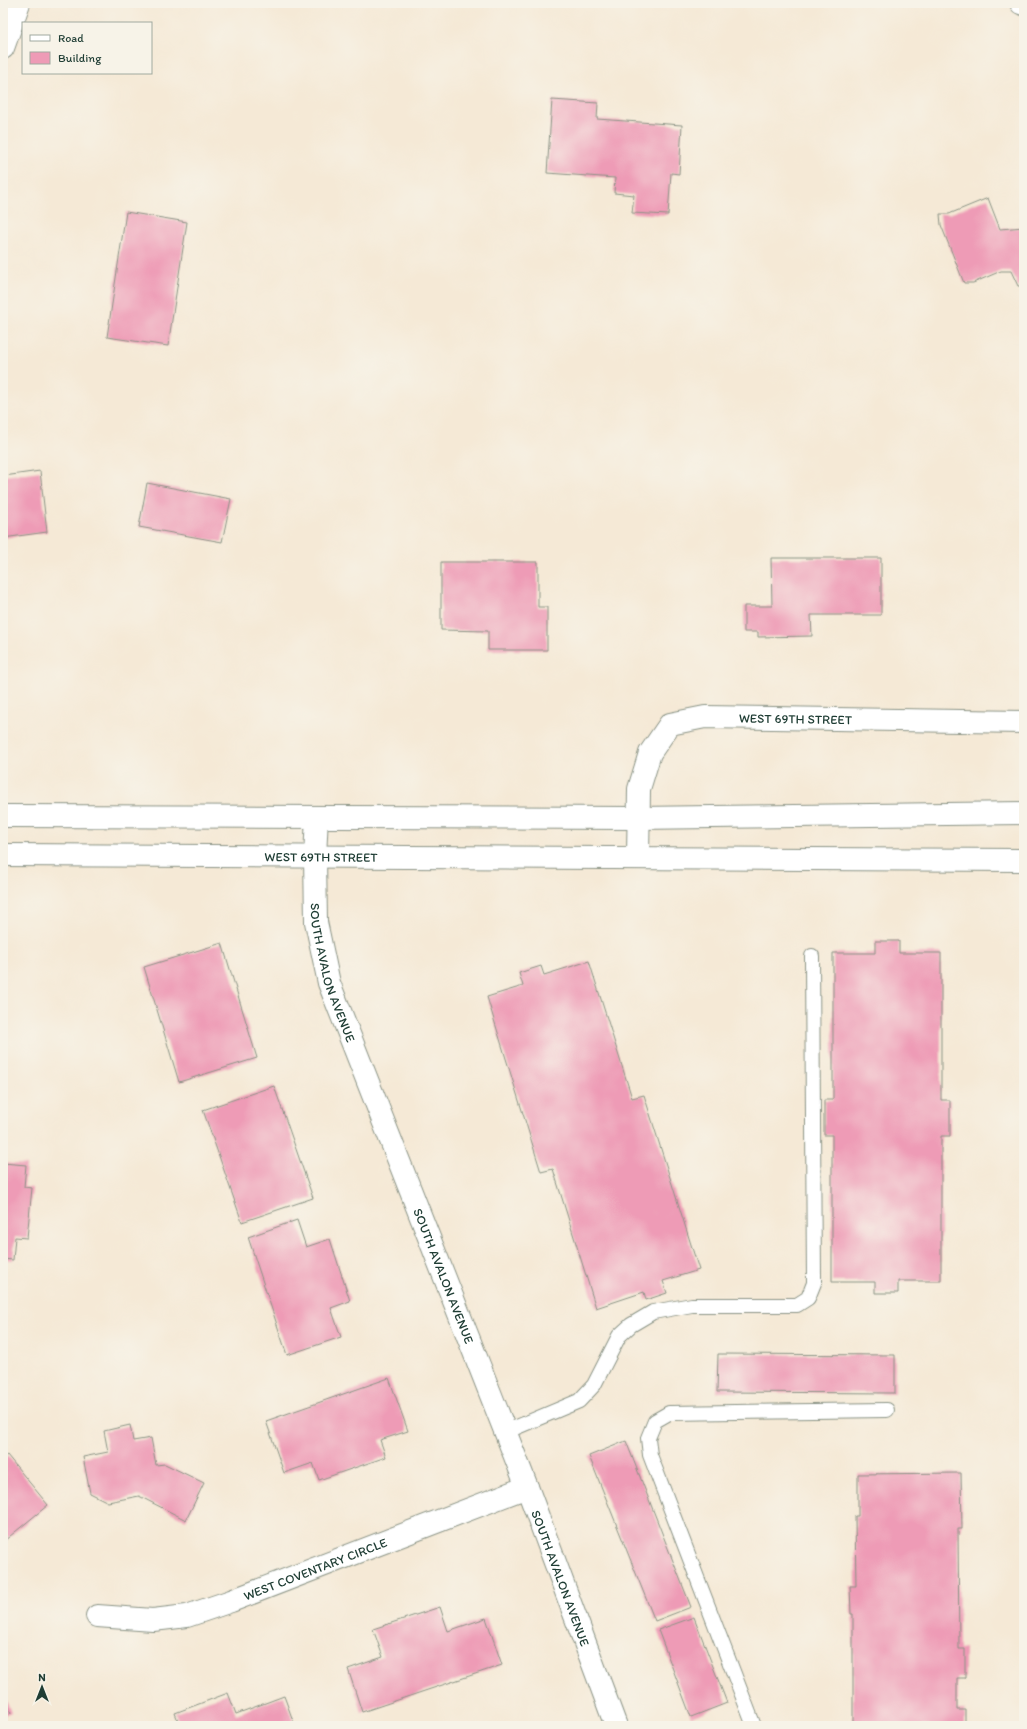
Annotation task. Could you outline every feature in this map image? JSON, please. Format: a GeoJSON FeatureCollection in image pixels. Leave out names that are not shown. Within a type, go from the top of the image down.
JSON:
{"type":"FeatureCollection","features":[{"type":"Feature","properties":{"kind":"main road"},"geometry":{"type":"LineString","coordinates":[[3,48],[19,3]]}},
{"type":"Feature","properties":{"kind":"main road","name":"WEST 69TH STREET"},"geometry":{"type":"LineString","coordinates":[[638,858],[639,789],[650,753],[670,724],[705,717],[1024,722]]}},
{"type":"Feature","properties":{"kind":"main road"},"geometry":{"type":"LineString","coordinates":[[3,816],[638,818],[1024,813]]}},
{"type":"Feature","properties":{"kind":"main road","name":"SOUTH AVALON AVENUE"},"geometry":{"type":"LineString","coordinates":[[317,817],[316,922],[329,983],[527,1487],[616,1726]]}},
{"type":"Feature","properties":{"kind":"main road","name":"WEST 69TH STREET"},"geometry":{"type":"LineString","coordinates":[[3,855],[1024,860]]}},
{"type":"Feature","properties":{"kind":"main road","name":"WEST COVENTARY CIRCLE"},"geometry":{"type":"LineString","coordinates":[[97,1616],[153,1620],[187,1616],[231,1601],[527,1487]]}},
{"type":"Feature","properties":{"kind":"lane"},"geometry":{"type":"LineString","coordinates":[[505,1432],[579,1401],[594,1385],[619,1336],[631,1325],[653,1312],[692,1305],[797,1305],[808,1298],[814,1283],[812,956]]}},
{"type":"Feature","properties":{"kind":"lane"},"geometry":{"type":"LineString","coordinates":[[754,1726],[650,1455],[648,1438],[654,1421],[669,1413],[887,1410]]}},
{"type":"Feature","properties":{"kind":"building"},"geometry":{"type":"Polygon","coordinates":[[[552,100],[598,103],[597,119],[682,125],[679,174],[671,173],[668,215],[632,213],[634,195],[614,193],[615,178],[547,173],[552,100]]]}},
{"type":"Feature","properties":{"kind":"building"},"geometry":{"type":"Polygon","coordinates":[[[988,198],[1000,229],[1024,227],[1024,286],[1018,286],[1011,271],[1001,271],[973,283],[964,283],[941,225],[940,214],[949,214],[988,198]]]}},
{"type":"Feature","properties":{"kind":"building"},"geometry":{"type":"Polygon","coordinates":[[[126,212],[187,222],[168,346],[107,337],[126,212]]]}},
{"type":"Feature","properties":{"kind":"building"},"geometry":{"type":"Polygon","coordinates":[[[40,471],[47,532],[3,538],[3,492],[6,491],[4,476],[40,471]]]}},
{"type":"Feature","properties":{"kind":"building"},"geometry":{"type":"Polygon","coordinates":[[[147,483],[231,499],[222,542],[139,527],[147,483]]]}},
{"type":"Feature","properties":{"kind":"building"},"geometry":{"type":"Polygon","coordinates":[[[771,558],[881,558],[881,615],[811,615],[812,636],[758,637],[758,632],[744,632],[744,606],[772,606],[771,558]]]}},
{"type":"Feature","properties":{"kind":"building"},"geometry":{"type":"Polygon","coordinates":[[[441,562],[538,562],[538,607],[547,607],[547,650],[488,650],[488,631],[441,630],[441,562]]]}},
{"type":"Feature","properties":{"kind":"building"},"geometry":{"type":"Polygon","coordinates":[[[875,941],[899,941],[899,953],[941,953],[941,1100],[950,1100],[950,1136],[941,1136],[941,1281],[898,1281],[898,1293],[875,1293],[875,1282],[832,1282],[832,1135],[824,1135],[824,1100],[833,1100],[833,953],[875,953],[875,941]]]}},
{"type":"Feature","properties":{"kind":"building"},"geometry":{"type":"Polygon","coordinates":[[[222,943],[257,1058],[179,1082],[144,967],[222,943]]]}},
{"type":"Feature","properties":{"kind":"building"},"geometry":{"type":"Polygon","coordinates":[[[589,961],[632,1098],[644,1095],[699,1270],[663,1281],[667,1293],[646,1300],[644,1292],[596,1308],[553,1169],[541,1172],[487,997],[523,986],[519,973],[541,966],[544,975],[589,961]]]}},
{"type":"Feature","properties":{"kind":"building"},"geometry":{"type":"Polygon","coordinates":[[[274,1086],[313,1198],[242,1222],[203,1110],[274,1086]]]}},
{"type":"Feature","properties":{"kind":"building"},"geometry":{"type":"Polygon","coordinates":[[[3,1163],[26,1165],[24,1187],[32,1188],[27,1238],[15,1237],[13,1260],[3,1259],[3,1163]]]}},
{"type":"Feature","properties":{"kind":"building"},"geometry":{"type":"Polygon","coordinates":[[[297,1220],[306,1247],[330,1239],[350,1301],[331,1308],[341,1337],[287,1355],[248,1237],[297,1220]]]}},
{"type":"Feature","properties":{"kind":"building"},"geometry":{"type":"Polygon","coordinates":[[[718,1354],[895,1355],[895,1393],[717,1392],[718,1354]]]}},
{"type":"Feature","properties":{"kind":"building"},"geometry":{"type":"Polygon","coordinates":[[[389,1378],[408,1431],[380,1440],[386,1457],[319,1480],[313,1463],[284,1473],[266,1421],[389,1378]]]}},
{"type":"Feature","properties":{"kind":"building"},"geometry":{"type":"Polygon","coordinates":[[[130,1425],[133,1441],[151,1438],[156,1465],[165,1464],[204,1483],[186,1520],[139,1496],[108,1502],[90,1493],[83,1457],[108,1452],[104,1431],[130,1425]]]}},
{"type":"Feature","properties":{"kind":"building"},"geometry":{"type":"Polygon","coordinates":[[[626,1441],[691,1607],[655,1621],[589,1456],[626,1441]]]}},
{"type":"Feature","properties":{"kind":"building"},"geometry":{"type":"Polygon","coordinates":[[[7,1455],[48,1505],[4,1541],[3,1458],[7,1455]]]}},
{"type":"Feature","properties":{"kind":"building"},"geometry":{"type":"Polygon","coordinates":[[[961,1473],[962,1529],[958,1529],[959,1649],[965,1649],[965,1678],[957,1678],[957,1710],[965,1710],[965,1726],[853,1726],[853,1614],[851,1614],[850,1586],[856,1586],[855,1516],[858,1516],[858,1474],[961,1473]]]}},
{"type":"Feature","properties":{"kind":"building"},"geometry":{"type":"Polygon","coordinates":[[[440,1607],[448,1631],[486,1618],[502,1665],[362,1712],[348,1669],[383,1657],[373,1629],[440,1607]]]}},
{"type":"Feature","properties":{"kind":"building"},"geometry":{"type":"Polygon","coordinates":[[[694,1617],[727,1703],[691,1717],[658,1630],[694,1617]]]}},
{"type":"Feature","properties":{"kind":"building"},"geometry":{"type":"Polygon","coordinates":[[[3,1693],[11,1713],[3,1716],[3,1693]]]}},
{"type":"Feature","properties":{"kind":"building"},"geometry":{"type":"Polygon","coordinates":[[[228,1693],[236,1714],[284,1696],[295,1726],[180,1726],[175,1713],[228,1693]]]}}]}
